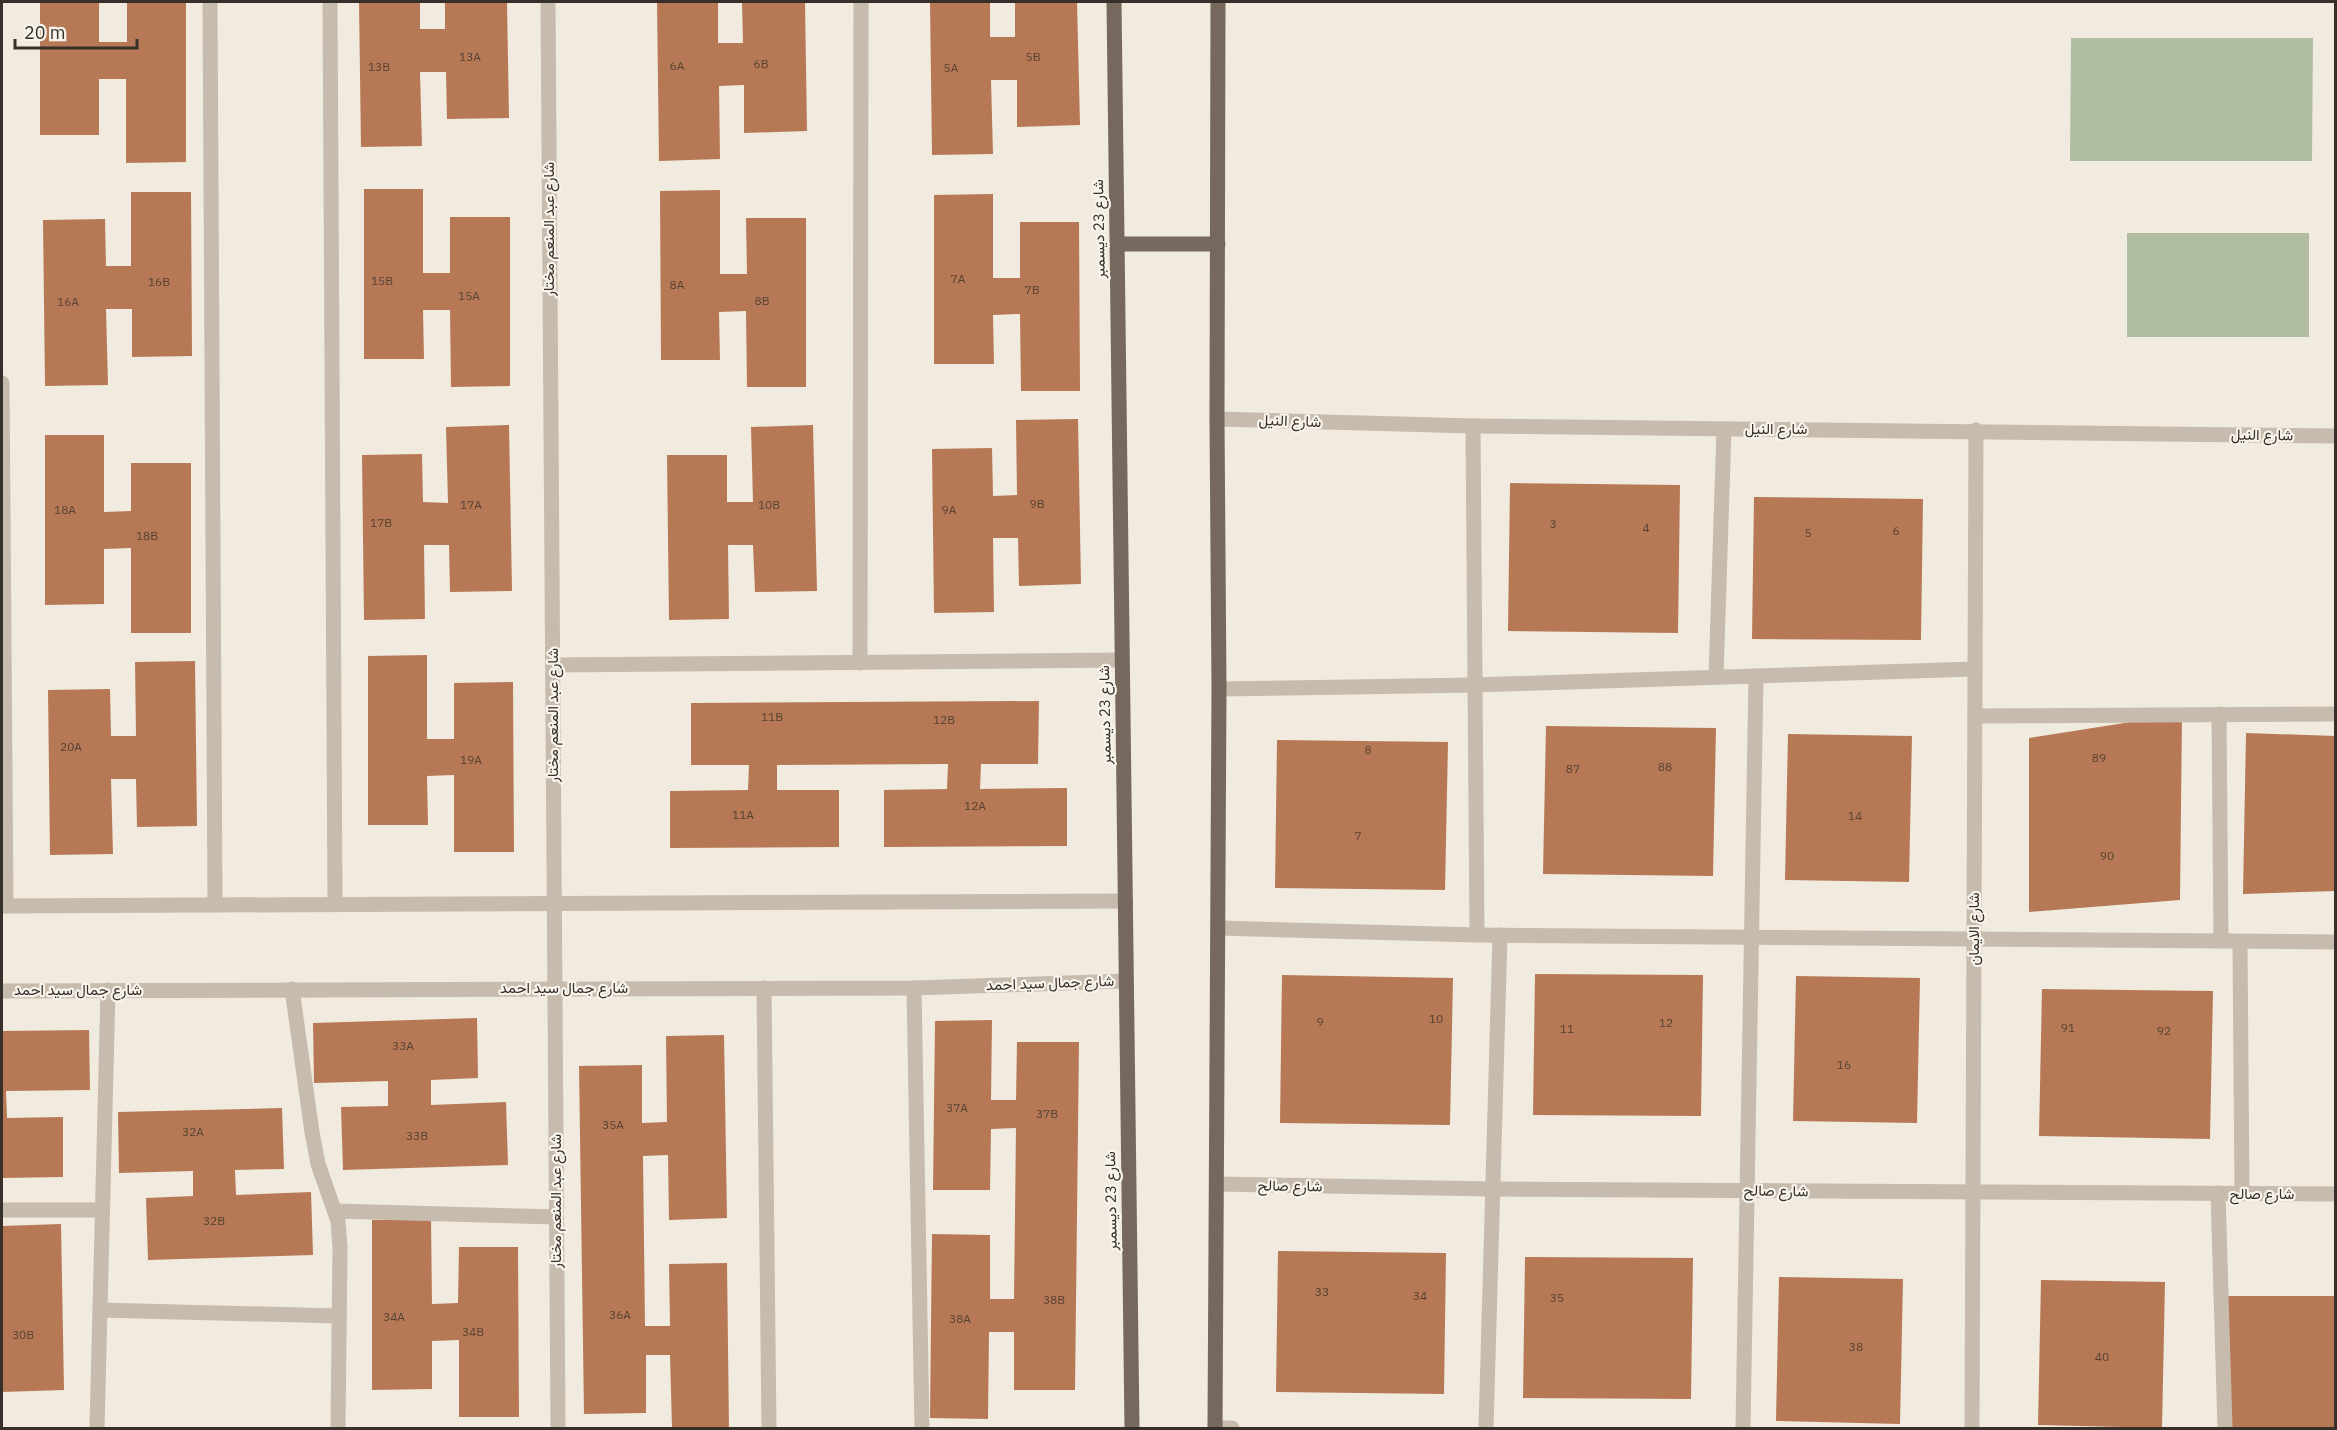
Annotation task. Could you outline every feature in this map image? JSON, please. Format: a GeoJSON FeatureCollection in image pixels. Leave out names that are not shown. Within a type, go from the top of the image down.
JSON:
{"type":"FeatureCollection","features":[{"type":"Feature","properties":{"kind":"main road","name":"شارع 23 ديسمبر"},"geometry":{"type":"LineString","coordinates":[[1114,2],[1132,1428]]}},
{"type":"Feature","properties":{"kind":"main road"},"geometry":{"type":"LineString","coordinates":[[1215,1428],[1220,689],[1217,419],[1218,2]]}},
{"type":"Feature","properties":{"kind":"main road"},"geometry":{"type":"LineString","coordinates":[[1117,244],[1218,244]]}},
{"type":"Feature","properties":{"kind":"street"},"geometry":{"type":"LineString","coordinates":[[210,2],[215,905]]}},
{"type":"Feature","properties":{"kind":"street"},"geometry":{"type":"LineString","coordinates":[[330,2],[335,904]]}},
{"type":"Feature","properties":{"kind":"street","name":"شارع عبد المنعم مختار"},"geometry":{"type":"LineString","coordinates":[[548,2],[558,1428]]}},
{"type":"Feature","properties":{"kind":"street"},"geometry":{"type":"LineString","coordinates":[[860,663],[861,2]]}},
{"type":"Feature","properties":{"kind":"street"},"geometry":{"type":"LineString","coordinates":[[2,382],[4,906],[1125,901]]}},
{"type":"Feature","properties":{"kind":"street","name":"شارع النيل"},"geometry":{"type":"LineString","coordinates":[[1217,419],[1473,426],[1976,430],[2336,436]]}},
{"type":"Feature","properties":{"kind":"street"},"geometry":{"type":"LineString","coordinates":[[1473,426],[1478,935]]}},
{"type":"Feature","properties":{"kind":"street"},"geometry":{"type":"LineString","coordinates":[[1716,677],[1724,429]]}},
{"type":"Feature","properties":{"kind":"street","name":"شارع الايمان"},"geometry":{"type":"LineString","coordinates":[[1972,1428],[1976,430]]}},
{"type":"Feature","properties":{"kind":"street"},"geometry":{"type":"LineString","coordinates":[[553,665],[1122,660]]}},
{"type":"Feature","properties":{"kind":"street"},"geometry":{"type":"LineString","coordinates":[[1220,689],[1475,685],[1975,669]]}},
{"type":"Feature","properties":{"kind":"street"},"geometry":{"type":"LineString","coordinates":[[1743,1428],[1756,676]]}},
{"type":"Feature","properties":{"kind":"street"},"geometry":{"type":"LineString","coordinates":[[2219,714],[2221,941]]}},
{"type":"Feature","properties":{"kind":"street"},"geometry":{"type":"LineString","coordinates":[[1975,716],[2336,714]]}},
{"type":"Feature","properties":{"kind":"street"},"geometry":{"type":"LineString","coordinates":[[1219,928],[1478,935],[2336,942]]}},
{"type":"Feature","properties":{"kind":"street"},"geometry":{"type":"LineString","coordinates":[[1486,1428],[1500,935]]}},
{"type":"Feature","properties":{"kind":"street"},"geometry":{"type":"LineString","coordinates":[[2241,942],[2242,1194]]}},
{"type":"Feature","properties":{"kind":"street","name":"شارع جمال سيد احمد"},"geometry":{"type":"LineString","coordinates":[[2,991],[914,988],[1126,981]]}},
{"type":"Feature","properties":{"kind":"street"},"geometry":{"type":"LineString","coordinates":[[764,988],[768,1428]]}},
{"type":"Feature","properties":{"kind":"street"},"geometry":{"type":"LineString","coordinates":[[914,988],[922,1428]]}},
{"type":"Feature","properties":{"kind":"street"},"geometry":{"type":"LineString","coordinates":[[292,989],[312,1132],[318,1164],[335,1211],[340,1247],[338,1428]]}},
{"type":"Feature","properties":{"kind":"street"},"geometry":{"type":"LineString","coordinates":[[96,1428],[108,990]]}},
{"type":"Feature","properties":{"kind":"street","name":"شارع صالح"},"geometry":{"type":"LineString","coordinates":[[1217,1184],[1492,1190],[2336,1194]]}},
{"type":"Feature","properties":{"kind":"street"},"geometry":{"type":"LineString","coordinates":[[2218,1193],[2225,1428]]}},
{"type":"Feature","properties":{"kind":"street"},"geometry":{"type":"LineString","coordinates":[[2,1210],[102,1210]]}},
{"type":"Feature","properties":{"kind":"street"},"geometry":{"type":"LineString","coordinates":[[335,1211],[556,1217]]}},
{"type":"Feature","properties":{"kind":"street"},"geometry":{"type":"LineString","coordinates":[[100,1310],[339,1316]]}},
{"type":"Feature","properties":{"kind":"street"},"geometry":{"type":"LineString","coordinates":[[1215,1428],[1232,1428]]}},
{"type":"Feature","properties":{"kind":"green space"},"geometry":{"type":"Polygon","coordinates":[[[2071,38],[2313,38],[2312,161],[2070,161],[2071,38]]]}},
{"type":"Feature","properties":{"kind":"green space"},"geometry":{"type":"Polygon","coordinates":[[[2127,233],[2309,233],[2309,337],[2127,337],[2127,233]]]}},
{"type":"Feature","properties":{"kind":"building"},"geometry":{"type":"Polygon","coordinates":[[[40,2],[99,2],[99,42],[127,42],[127,2],[186,2],[186,162],[126,163],[126,79],[99,79],[99,135],[40,135],[40,2]]]}},
{"type":"Feature","properties":{"kind":"building"},"geometry":{"type":"Polygon","coordinates":[[[359,2],[420,2],[420,29],[445,29],[445,2],[507,2],[509,118],[447,119],[446,72],[420,72],[422,146],[361,147],[359,2]]]}},
{"type":"Feature","properties":{"kind":"building"},"geometry":{"type":"Polygon","coordinates":[[[657,2],[718,2],[718,43],[743,43],[742,2],[805,2],[807,131],[744,133],[744,85],[719,86],[720,159],[659,161],[657,2]]]}},
{"type":"Feature","properties":{"kind":"building"},"geometry":{"type":"Polygon","coordinates":[[[930,2],[990,2],[990,37],[1015,37],[1015,2],[1077,2],[1080,125],[1017,127],[1017,80],[991,80],[993,154],[932,155],[930,2]]]}},
{"type":"Feature","properties":{"kind":"building"},"geometry":{"type":"Polygon","coordinates":[[[364,189],[423,189],[423,273],[450,273],[450,217],[510,217],[510,386],[451,387],[450,310],[423,310],[424,359],[364,359],[364,189]]]}},
{"type":"Feature","properties":{"kind":"building"},"geometry":{"type":"Polygon","coordinates":[[[720,190],[720,274],[747,274],[746,218],[806,218],[806,387],[747,387],[746,311],[719,312],[720,360],[661,360],[660,191],[720,190]]]}},
{"type":"Feature","properties":{"kind":"building"},"geometry":{"type":"Polygon","coordinates":[[[131,192],[191,192],[192,356],[132,357],[132,309],[106,309],[108,385],[45,386],[43,220],[105,219],[106,266],[131,266],[131,192]]]}},
{"type":"Feature","properties":{"kind":"building"},"geometry":{"type":"Polygon","coordinates":[[[993,194],[993,278],[1020,278],[1020,222],[1079,222],[1080,391],[1021,391],[1020,314],[993,315],[994,364],[934,364],[934,195],[993,194]]]}},
{"type":"Feature","properties":{"kind":"building"},"geometry":{"type":"Polygon","coordinates":[[[1078,419],[1081,584],[1019,586],[1018,538],[993,538],[994,612],[934,613],[932,449],[992,448],[993,496],[1017,495],[1016,420],[1078,419]]]}},
{"type":"Feature","properties":{"kind":"building"},"geometry":{"type":"Polygon","coordinates":[[[509,425],[512,591],[450,592],[449,545],[424,545],[425,619],[364,620],[362,455],[422,454],[423,502],[448,503],[446,427],[509,425]]]}},
{"type":"Feature","properties":{"kind":"building"},"geometry":{"type":"Polygon","coordinates":[[[813,425],[817,591],[755,592],[753,545],[728,545],[729,619],[669,620],[667,455],[727,455],[727,502],[753,502],[751,427],[813,425]]]}},
{"type":"Feature","properties":{"kind":"building"},"geometry":{"type":"Polygon","coordinates":[[[45,435],[104,435],[104,512],[131,511],[131,463],[191,463],[191,633],[131,633],[131,548],[104,549],[104,604],[45,605],[45,435]]]}},
{"type":"Feature","properties":{"kind":"building"},"geometry":{"type":"Polygon","coordinates":[[[1510,483],[1680,485],[1678,633],[1508,631],[1510,483]]]}},
{"type":"Feature","properties":{"kind":"building"},"geometry":{"type":"Polygon","coordinates":[[[1754,497],[1923,499],[1921,640],[1752,639],[1754,497]]]}},
{"type":"Feature","properties":{"kind":"building"},"geometry":{"type":"Polygon","coordinates":[[[427,655],[427,739],[454,739],[454,683],[513,682],[514,852],[454,852],[454,775],[427,776],[428,825],[368,825],[368,656],[427,655]]]}},
{"type":"Feature","properties":{"kind":"building"},"geometry":{"type":"Polygon","coordinates":[[[195,661],[197,826],[137,827],[136,779],[111,779],[113,854],[50,855],[48,690],[110,689],[111,736],[136,736],[135,662],[195,661]]]}},
{"type":"Feature","properties":{"kind":"building"},"geometry":{"type":"Polygon","coordinates":[[[1039,701],[1038,764],[981,764],[980,789],[1067,788],[1067,846],[884,847],[884,790],[947,789],[948,764],[777,765],[777,790],[839,790],[839,847],[670,848],[670,791],[748,790],[749,765],[691,765],[691,703],[1039,701]]]}},
{"type":"Feature","properties":{"kind":"building"},"geometry":{"type":"Polygon","coordinates":[[[2182,714],[2180,900],[2029,912],[2029,738],[2182,714]]]}},
{"type":"Feature","properties":{"kind":"building"},"geometry":{"type":"Polygon","coordinates":[[[1546,726],[1716,728],[1713,876],[1543,874],[1546,726]]]}},
{"type":"Feature","properties":{"kind":"building"},"geometry":{"type":"Polygon","coordinates":[[[2246,733],[2336,736],[2336,891],[2243,894],[2246,733]]]}},
{"type":"Feature","properties":{"kind":"building"},"geometry":{"type":"Polygon","coordinates":[[[1788,734],[1912,736],[1909,882],[1785,880],[1788,734]]]}},
{"type":"Feature","properties":{"kind":"building"},"geometry":{"type":"Polygon","coordinates":[[[1277,740],[1448,742],[1445,890],[1275,888],[1277,740]]]}},
{"type":"Feature","properties":{"kind":"building"},"geometry":{"type":"Polygon","coordinates":[[[1535,974],[1703,975],[1701,1116],[1533,1115],[1535,974]]]}},
{"type":"Feature","properties":{"kind":"building"},"geometry":{"type":"Polygon","coordinates":[[[1282,975],[1453,978],[1450,1125],[1280,1123],[1282,975]]]}},
{"type":"Feature","properties":{"kind":"building"},"geometry":{"type":"Polygon","coordinates":[[[1796,976],[1920,978],[1917,1123],[1793,1121],[1796,976]]]}},
{"type":"Feature","properties":{"kind":"building"},"geometry":{"type":"Polygon","coordinates":[[[2042,989],[2213,991],[2210,1139],[2039,1136],[2042,989]]]}},
{"type":"Feature","properties":{"kind":"building"},"geometry":{"type":"Polygon","coordinates":[[[477,1018],[478,1078],[431,1080],[431,1105],[506,1102],[508,1165],[343,1170],[341,1107],[388,1106],[388,1081],[314,1083],[313,1023],[477,1018]]]}},
{"type":"Feature","properties":{"kind":"building"},"geometry":{"type":"Polygon","coordinates":[[[992,1020],[991,1100],[1016,1100],[1017,1042],[1079,1042],[1075,1390],[1014,1390],[1014,1332],[989,1332],[988,1419],[930,1418],[932,1234],[990,1235],[990,1299],[1014,1299],[1016,1128],[991,1129],[990,1190],[933,1190],[935,1021],[992,1020]]]}},
{"type":"Feature","properties":{"kind":"building"},"geometry":{"type":"Polygon","coordinates":[[[89,1030],[90,1090],[6,1091],[7,1118],[63,1117],[63,1177],[2,1178],[2,1031],[89,1030]]]}},
{"type":"Feature","properties":{"kind":"building"},"geometry":{"type":"Polygon","coordinates":[[[724,1035],[727,1218],[669,1220],[668,1155],[643,1156],[645,1326],[670,1326],[669,1264],[727,1263],[729,1428],[672,1428],[670,1355],[646,1355],[646,1413],[584,1414],[579,1066],[642,1065],[642,1123],[667,1122],[666,1036],[724,1035]]]}},
{"type":"Feature","properties":{"kind":"building"},"geometry":{"type":"Polygon","coordinates":[[[282,1108],[284,1169],[235,1170],[236,1195],[311,1192],[313,1255],[148,1260],[146,1198],[193,1196],[193,1171],[119,1173],[118,1112],[282,1108]]]}},
{"type":"Feature","properties":{"kind":"building"},"geometry":{"type":"Polygon","coordinates":[[[372,1220],[431,1220],[432,1304],[458,1303],[459,1247],[518,1247],[519,1417],[459,1417],[459,1340],[432,1341],[432,1389],[372,1390],[372,1220]]]}},
{"type":"Feature","properties":{"kind":"building"},"geometry":{"type":"Polygon","coordinates":[[[61,1224],[64,1390],[2,1392],[2,1226],[61,1224]]]}},
{"type":"Feature","properties":{"kind":"building"},"geometry":{"type":"Polygon","coordinates":[[[1278,1251],[1446,1253],[1444,1394],[1276,1392],[1278,1251]]]}},
{"type":"Feature","properties":{"kind":"building"},"geometry":{"type":"Polygon","coordinates":[[[1525,1257],[1693,1258],[1691,1399],[1523,1398],[1525,1257]]]}},
{"type":"Feature","properties":{"kind":"building"},"geometry":{"type":"Polygon","coordinates":[[[1779,1277],[1903,1279],[1900,1424],[1776,1421],[1779,1277]]]}},
{"type":"Feature","properties":{"kind":"building"},"geometry":{"type":"Polygon","coordinates":[[[2041,1280],[2165,1282],[2162,1428],[2038,1425],[2041,1280]]]}},
{"type":"Feature","properties":{"kind":"building"},"geometry":{"type":"Polygon","coordinates":[[[2228,1296],[2336,1296],[2336,1428],[2226,1428],[2228,1296]]]}}]}
